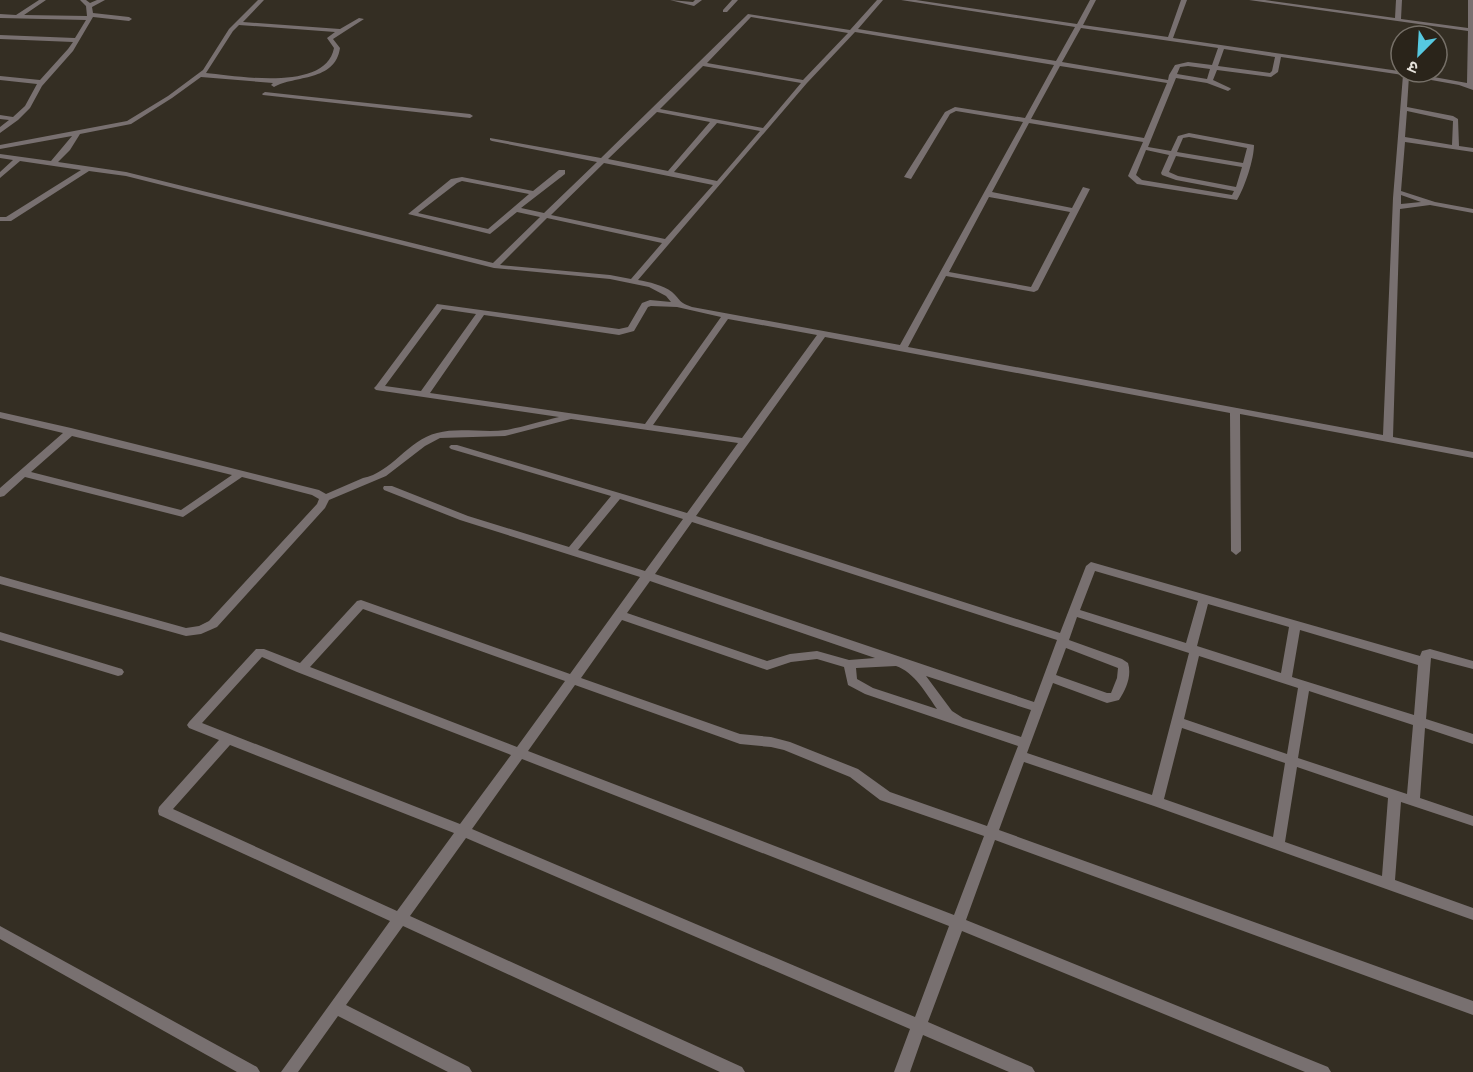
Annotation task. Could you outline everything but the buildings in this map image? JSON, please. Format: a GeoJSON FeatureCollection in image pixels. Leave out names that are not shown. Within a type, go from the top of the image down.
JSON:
{"type":"FeatureCollection","features":[{"type":"Feature","properties":{"kind":"street"},"geometry":{"type":"LineString","coordinates":[[16,16],[43,0]]}},
{"type":"Feature","properties":{"kind":"street"},"geometry":{"type":"LineString","coordinates":[[0,131],[28,107],[41,82],[71,50],[90,17],[89,6],[83,0]]}},
{"type":"Feature","properties":{"kind":"street"},"geometry":{"type":"LineString","coordinates":[[89,6],[102,0]]}},
{"type":"Feature","properties":{"kind":"street"},"geometry":{"type":"LineString","coordinates":[[0,147],[129,123],[201,75],[237,22],[261,0]]}},
{"type":"Feature","properties":{"kind":"street"},"geometry":{"type":"LineString","coordinates":[[673,0],[694,4],[699,0]]}},
{"type":"Feature","properties":{"kind":"street"},"geometry":{"type":"LineString","coordinates":[[725,11],[735,0]]}},
{"type":"Feature","properties":{"kind":"street"},"geometry":{"type":"LineString","coordinates":[[633,281],[805,82],[880,0]]}},
{"type":"Feature","properties":{"kind":"street"},"geometry":{"type":"LineString","coordinates":[[904,0],[940,3],[1079,27],[1389,72]]}},
{"type":"Feature","properties":{"kind":"street"},"geometry":{"type":"LineString","coordinates":[[903,348],[1094,0]]}},
{"type":"Feature","properties":{"kind":"street"},"geometry":{"type":"LineString","coordinates":[[1170,39],[1184,0]]}},
{"type":"Feature","properties":{"kind":"street"},"geometry":{"type":"LineString","coordinates":[[1252,0],[1472,30]]}},
{"type":"Feature","properties":{"kind":"street"},"geometry":{"type":"LineString","coordinates":[[1311,8],[1313,0]]}},
{"type":"Feature","properties":{"kind":"street"},"geometry":{"type":"LineString","coordinates":[[1398,20],[1399,0]]}},
{"type":"Feature","properties":{"kind":"street"},"geometry":{"type":"LineString","coordinates":[[1449,83],[1471,87],[1471,0]]}},
{"type":"Feature","properties":{"kind":"street"},"geometry":{"type":"LineString","coordinates":[[494,266],[657,110],[750,15],[1060,64],[1209,81],[1228,89]]}},
{"type":"Feature","properties":{"kind":"street"},"geometry":{"type":"LineString","coordinates":[[0,16],[129,18]]}},
{"type":"Feature","properties":{"kind":"street"},"geometry":{"type":"LineString","coordinates":[[201,75],[278,81],[320,72],[336,54],[337,48],[330,38],[361,19]]}},
{"type":"Feature","properties":{"kind":"street"},"geometry":{"type":"LineString","coordinates":[[237,22],[341,31]]}},
{"type":"Feature","properties":{"kind":"street"},"geometry":{"type":"LineString","coordinates":[[0,38],[77,40]]}},
{"type":"Feature","properties":{"kind":"street"},"geometry":{"type":"LineString","coordinates":[[1209,81],[1222,48]]}},
{"type":"Feature","properties":{"kind":"street"},"geometry":{"type":"LineString","coordinates":[[1239,190],[1170,176],[1165,173],[1180,136],[1189,135],[1251,147],[1239,190],[1234,198],[1228,199],[1134,180],[1132,176],[1171,78],[1180,64],[1271,75],[1275,72],[1278,56]]}},
{"type":"Feature","properties":{"kind":"street"},"geometry":{"type":"LineString","coordinates":[[702,64],[805,82]]}},
{"type":"Feature","properties":{"kind":"street"},"geometry":{"type":"LineString","coordinates":[[0,78],[41,82]]}},
{"type":"Feature","properties":{"kind":"street"},"geometry":{"type":"LineString","coordinates":[[278,81],[265,94],[470,117]]}},
{"type":"Feature","properties":{"kind":"street"},"geometry":{"type":"LineString","coordinates":[[1388,439],[1397,207],[1405,84]]}},
{"type":"Feature","properties":{"kind":"street"},"geometry":{"type":"LineString","coordinates":[[908,177],[950,110],[960,108],[1247,166]]}},
{"type":"Feature","properties":{"kind":"street"},"geometry":{"type":"LineString","coordinates":[[1403,108],[1456,120],[1455,147]]}},
{"type":"Feature","properties":{"kind":"street"},"geometry":{"type":"LineString","coordinates":[[657,110],[765,130]]}},
{"type":"Feature","properties":{"kind":"street"},"geometry":{"type":"LineString","coordinates":[[0,117],[16,119]]}},
{"type":"Feature","properties":{"kind":"street"},"geometry":{"type":"LineString","coordinates":[[669,174],[715,121]]}},
{"type":"Feature","properties":{"kind":"street"},"geometry":{"type":"LineString","coordinates":[[53,163],[68,148],[77,133]]}},
{"type":"Feature","properties":{"kind":"street"},"geometry":{"type":"LineString","coordinates":[[492,139],[717,183]]}},
{"type":"Feature","properties":{"kind":"street"},"geometry":{"type":"LineString","coordinates":[[1401,139],[1473,150]]}},
{"type":"Feature","properties":{"kind":"street"},"geometry":{"type":"LineString","coordinates":[[0,156],[138,176],[494,266],[633,281],[662,289],[678,305]]}},
{"type":"Feature","properties":{"kind":"street"},"geometry":{"type":"LineString","coordinates":[[0,176],[19,158]]}},
{"type":"Feature","properties":{"kind":"street"},"geometry":{"type":"LineString","coordinates":[[0,219],[8,219],[87,169]]}},
{"type":"Feature","properties":{"kind":"street"},"geometry":{"type":"LineString","coordinates":[[533,193],[462,179],[454,181],[412,214],[490,232],[533,193],[562,172]]}},
{"type":"Feature","properties":{"kind":"street"},"geometry":{"type":"LineString","coordinates":[[943,273],[1034,290],[1086,189]]}},
{"type":"Feature","properties":{"kind":"street"},"geometry":{"type":"LineString","coordinates":[[1398,192],[1434,204],[1473,211]]}},
{"type":"Feature","properties":{"kind":"street"},"geometry":{"type":"LineString","coordinates":[[988,194],[1075,210]]}},
{"type":"Feature","properties":{"kind":"street"},"geometry":{"type":"LineString","coordinates":[[1397,207],[1434,204]]}},
{"type":"Feature","properties":{"kind":"street"},"geometry":{"type":"LineString","coordinates":[[515,209],[666,242]]}},
{"type":"Feature","properties":{"kind":"street"},"geometry":{"type":"LineString","coordinates":[[745,441],[379,388],[440,306],[619,332],[631,328],[645,305],[650,303],[678,305],[726,316],[1473,455]]}},
{"type":"Feature","properties":{"kind":"street"},"geometry":{"type":"LineString","coordinates":[[423,394],[482,312]]}},
{"type":"Feature","properties":{"kind":"street"},"geometry":{"type":"LineString","coordinates":[[647,427],[726,316]]}},
{"type":"Feature","properties":{"kind":"street"},"geometry":{"type":"LineString","coordinates":[[289,1072],[823,333]]}},
{"type":"Feature","properties":{"kind":"street"},"geometry":{"type":"LineString","coordinates":[[1235,411],[1236,550]]}},
{"type":"Feature","properties":{"kind":"street"},"geometry":{"type":"LineString","coordinates":[[0,414],[315,492],[325,498]]}},
{"type":"Feature","properties":{"kind":"street"},"geometry":{"type":"LineString","coordinates":[[0,580],[186,632],[201,630],[213,624],[321,506],[325,498],[393,468],[429,438],[439,435],[505,433],[573,416]]}},
{"type":"Feature","properties":{"kind":"street"},"geometry":{"type":"LineString","coordinates":[[0,493],[71,431]]}},
{"type":"Feature","properties":{"kind":"street"},"geometry":{"type":"LineString","coordinates":[[454,447],[618,495],[1063,640],[1118,662],[1124,666],[1125,671],[1119,692],[1115,697],[1107,698],[1050,677]]}},
{"type":"Feature","properties":{"kind":"street"},"geometry":{"type":"LineString","coordinates":[[23,473],[183,514],[241,473]]}},
{"type":"Feature","properties":{"kind":"street"},"geometry":{"type":"LineString","coordinates":[[388,488],[464,518],[648,576],[1038,708]]}},
{"type":"Feature","properties":{"kind":"street"},"geometry":{"type":"LineString","coordinates":[[571,552],[618,495]]}},
{"type":"Feature","properties":{"kind":"street"},"geometry":{"type":"LineString","coordinates":[[902,1072],[1091,566],[1424,662]]}},
{"type":"Feature","properties":{"kind":"street"},"geometry":{"type":"LineString","coordinates":[[1156,802],[1177,722],[1204,599]]}},
{"type":"Feature","properties":{"kind":"street"},"geometry":{"type":"LineString","coordinates":[[301,669],[361,604],[740,739],[786,746],[854,772],[885,796],[1473,1008]]}},
{"type":"Feature","properties":{"kind":"street"},"geometry":{"type":"LineString","coordinates":[[1074,612],[1473,739]]}},
{"type":"Feature","properties":{"kind":"street"},"geometry":{"type":"LineString","coordinates":[[619,615],[767,666],[790,658],[817,654],[849,664],[902,663],[922,679],[948,714],[960,722]]}},
{"type":"Feature","properties":{"kind":"street"},"geometry":{"type":"LineString","coordinates":[[1286,679],[1295,626]]}},
{"type":"Feature","properties":{"kind":"street"},"geometry":{"type":"LineString","coordinates":[[0,636],[118,672]]}},
{"type":"Feature","properties":{"kind":"street"},"geometry":{"type":"LineString","coordinates":[[1028,1072],[463,831],[193,725],[260,652],[957,923],[1323,1072]]}},
{"type":"Feature","properties":{"kind":"street"},"geometry":{"type":"LineString","coordinates":[[1413,801],[1426,654],[1430,653],[1473,665]]}},
{"type":"Feature","properties":{"kind":"street"},"geometry":{"type":"LineString","coordinates":[[849,664],[852,682],[869,691],[960,722],[1156,802],[1473,914]]}},
{"type":"Feature","properties":{"kind":"street"},"geometry":{"type":"LineString","coordinates":[[1278,845],[1304,685]]}},
{"type":"Feature","properties":{"kind":"street"},"geometry":{"type":"LineString","coordinates":[[1177,722],[1290,762],[1473,821]]}},
{"type":"Feature","properties":{"kind":"street"},"geometry":{"type":"LineString","coordinates":[[228,739],[164,811],[736,1072]]}},
{"type":"Feature","properties":{"kind":"street"},"geometry":{"type":"LineString","coordinates":[[1388,884],[1395,795]]}},
{"type":"Feature","properties":{"kind":"street"},"geometry":{"type":"LineString","coordinates":[[0,932],[252,1072]]}},
{"type":"Feature","properties":{"kind":"street"},"geometry":{"type":"LineString","coordinates":[[336,1007],[464,1072]]}}]}
